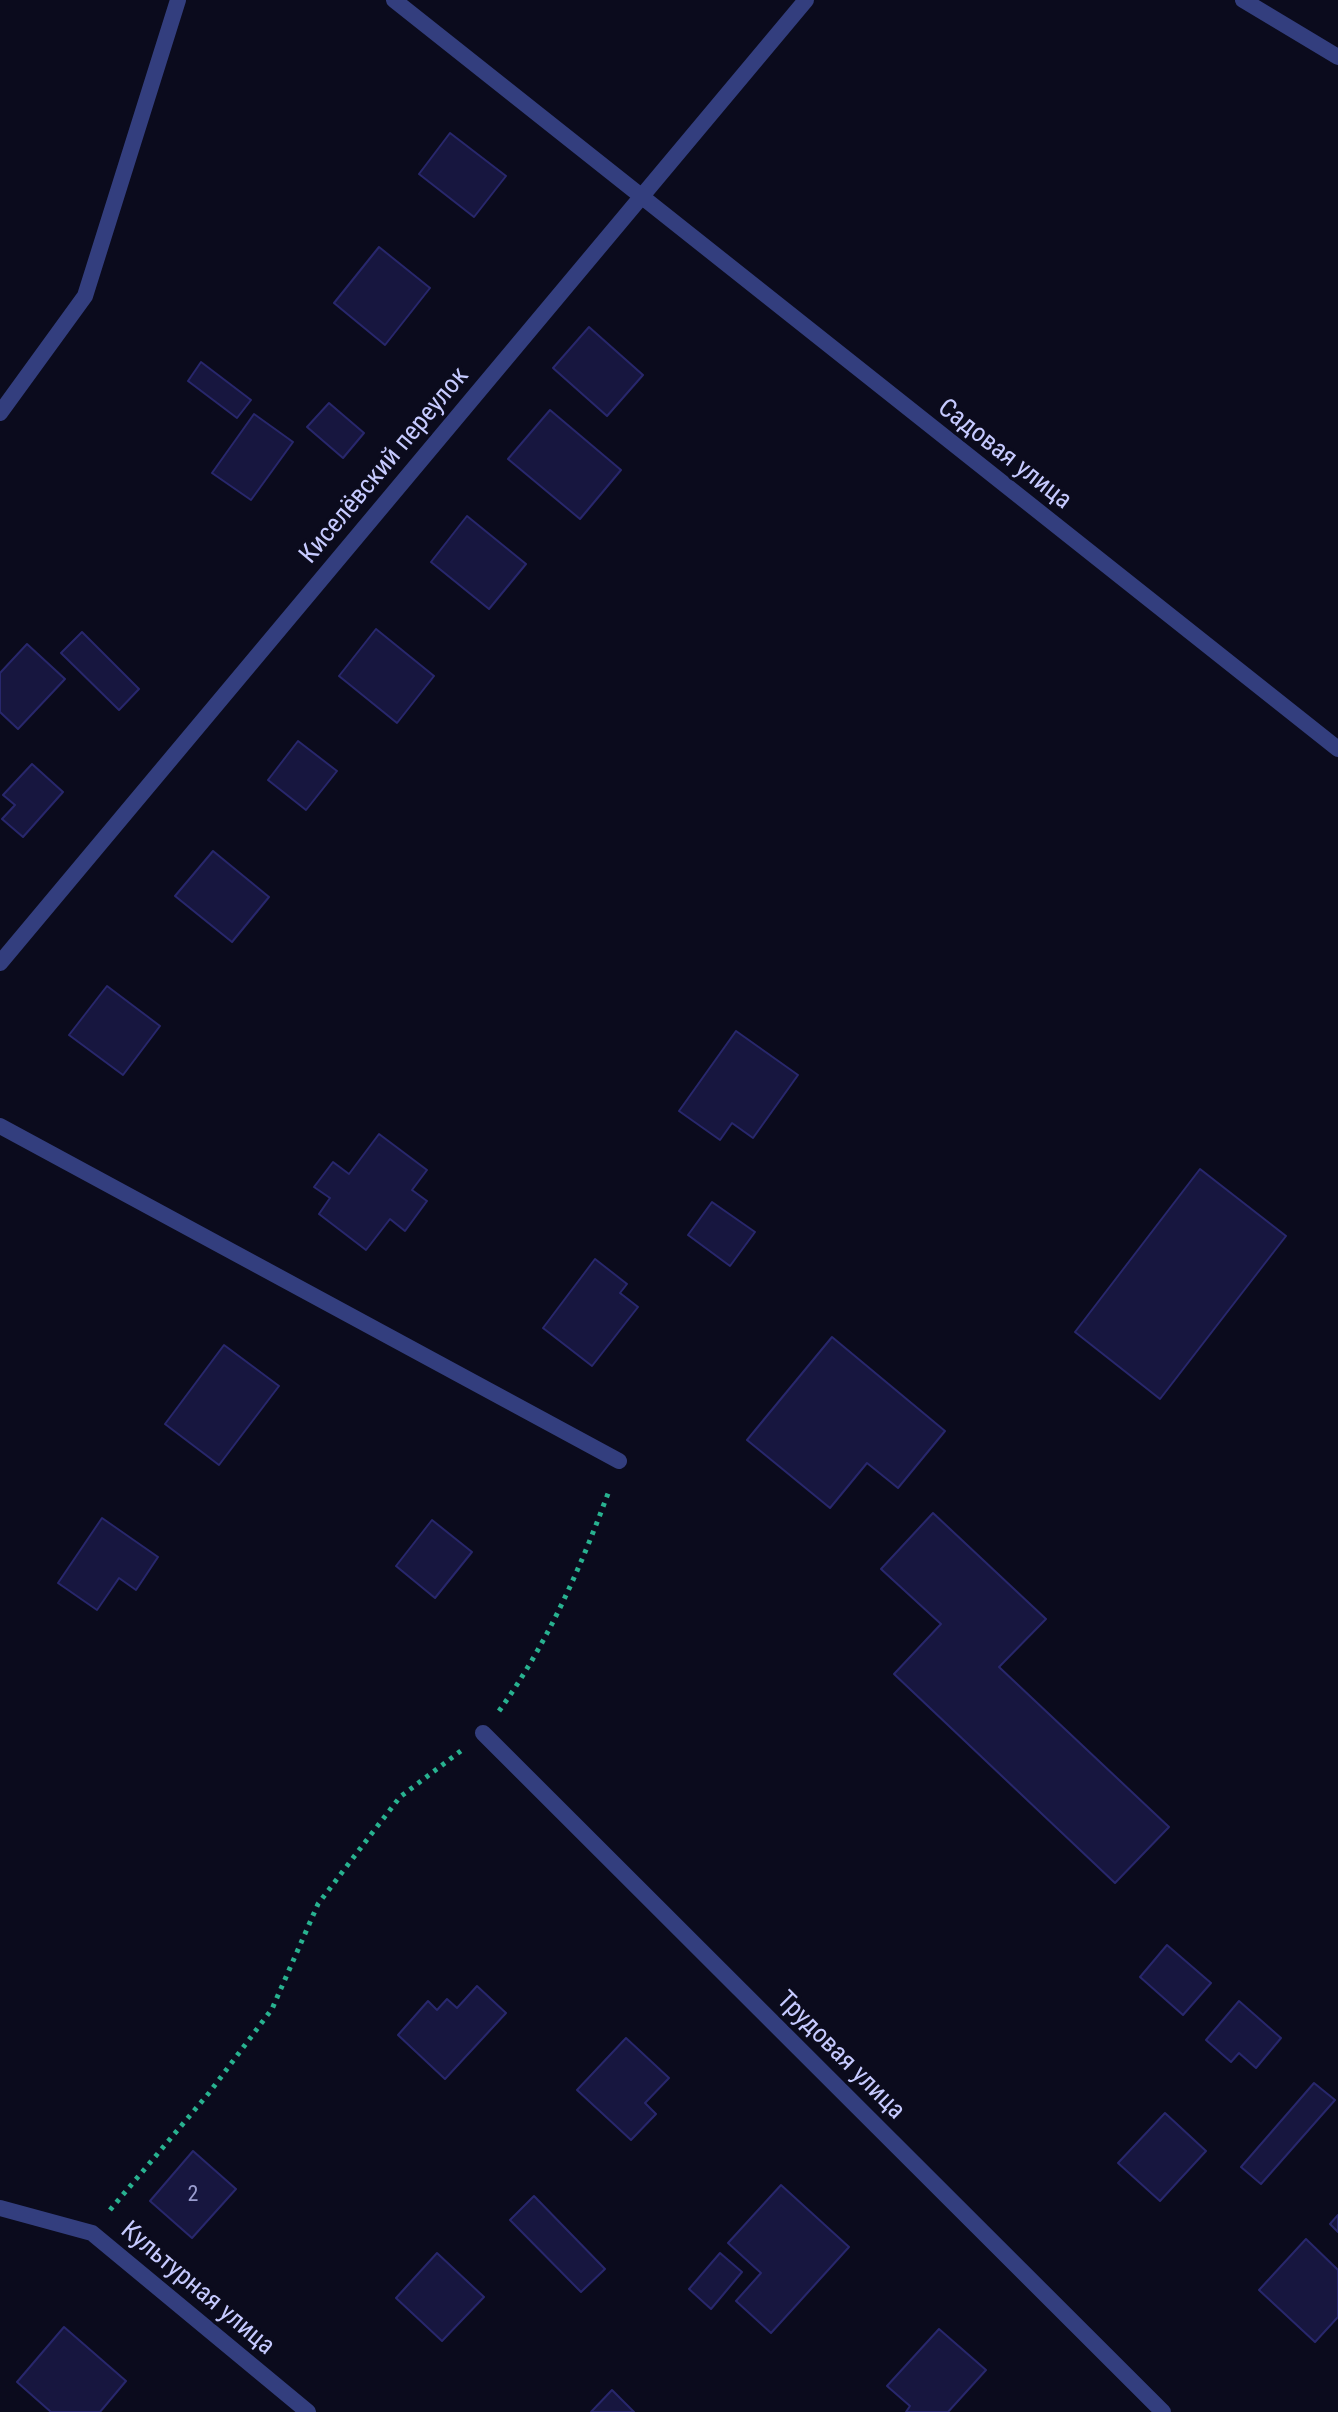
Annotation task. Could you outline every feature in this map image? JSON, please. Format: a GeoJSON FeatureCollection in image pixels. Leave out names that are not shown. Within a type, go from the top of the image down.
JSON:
{"type":"FeatureCollection","features":[{"type":"Feature","properties":{"kind":"street"},"geometry":{"type":"LineString","coordinates":[[0,413],[85,296],[178,0]]}},
{"type":"Feature","properties":{"kind":"street","name":"Садовая улица"},"geometry":{"type":"LineString","coordinates":[[394,0],[1338,749]]}},
{"type":"Feature","properties":{"kind":"street","name":"Киселёвский переулок"},"geometry":{"type":"LineString","coordinates":[[0,963],[806,0]]}},
{"type":"Feature","properties":{"kind":"street"},"geometry":{"type":"LineString","coordinates":[[1243,0],[1338,57]]}},
{"type":"Feature","properties":{"kind":"street"},"geometry":{"type":"LineString","coordinates":[[0,1126],[619,1461]]}},
{"type":"Feature","properties":{"kind":"street","name":"Трудовая улица"},"geometry":{"type":"LineString","coordinates":[[483,1733],[1163,2412]]}},
{"type":"Feature","properties":{"kind":"street","name":"Культурная улица"},"geometry":{"type":"LineString","coordinates":[[0,2208],[92,2233],[308,2412]]}},
{"type":"Feature","properties":{"kind":"path"},"geometry":{"type":"LineString","coordinates":[[92,2233],[209,2093],[272,2009],[318,1904],[400,1797],[483,1733],[520,1683],[579,1574],[619,1461]]}},
{"type":"Feature","properties":{"kind":"building"},"geometry":{"type":"Polygon","coordinates":[[[450,133],[506,176],[474,217],[419,174],[450,133]]]}},
{"type":"Feature","properties":{"kind":"building"},"geometry":{"type":"Polygon","coordinates":[[[379,247],[430,288],[385,345],[334,303],[379,247]]]}},
{"type":"Feature","properties":{"kind":"building"},"geometry":{"type":"Polygon","coordinates":[[[589,327],[643,375],[607,416],[553,368],[589,327]]]}},
{"type":"Feature","properties":{"kind":"building"},"geometry":{"type":"Polygon","coordinates":[[[201,362],[251,400],[237,418],[188,381],[201,362]]]}},
{"type":"Feature","properties":{"kind":"building"},"geometry":{"type":"Polygon","coordinates":[[[329,403],[364,433],[343,458],[307,427],[329,403]]]}},
{"type":"Feature","properties":{"kind":"building"},"geometry":{"type":"Polygon","coordinates":[[[550,410],[621,470],[580,519],[508,459],[550,410]]]}},
{"type":"Feature","properties":{"kind":"building"},"geometry":{"type":"Polygon","coordinates":[[[254,414],[293,442],[251,500],[212,473],[254,414]]]}},
{"type":"Feature","properties":{"kind":"building"},"geometry":{"type":"Polygon","coordinates":[[[467,516],[526,564],[489,609],[431,562],[467,516]]]}},
{"type":"Feature","properties":{"kind":"building"},"geometry":{"type":"Polygon","coordinates":[[[376,629],[434,676],[397,723],[339,676],[376,629]]]}},
{"type":"Feature","properties":{"kind":"building"},"geometry":{"type":"Polygon","coordinates":[[[82,632],[139,689],[119,710],[61,653],[82,632]]]}},
{"type":"Feature","properties":{"kind":"building"},"geometry":{"type":"Polygon","coordinates":[[[27,644],[65,679],[18,729],[0,712],[0,673],[27,644]]]}},
{"type":"Feature","properties":{"kind":"building"},"geometry":{"type":"Polygon","coordinates":[[[298,741],[337,771],[306,810],[268,780],[298,741]]]}},
{"type":"Feature","properties":{"kind":"building"},"geometry":{"type":"Polygon","coordinates":[[[32,764],[63,792],[23,837],[2,819],[15,805],[3,795],[32,764]]]}},
{"type":"Feature","properties":{"kind":"building"},"geometry":{"type":"Polygon","coordinates":[[[213,851],[269,897],[232,942],[175,896],[213,851]]]}},
{"type":"Feature","properties":{"kind":"building"},"geometry":{"type":"Polygon","coordinates":[[[107,986],[160,1026],[123,1075],[69,1035],[107,986]]]}},
{"type":"Feature","properties":{"kind":"building"},"geometry":{"type":"Polygon","coordinates":[[[736,1031],[798,1075],[753,1138],[732,1123],[720,1140],[679,1111],[736,1031]]]}},
{"type":"Feature","properties":{"kind":"building"},"geometry":{"type":"Polygon","coordinates":[[[379,1134],[427,1170],[412,1190],[427,1201],[405,1231],[390,1219],[366,1250],[319,1214],[330,1198],[314,1187],[333,1162],[349,1174],[379,1134]]]}},
{"type":"Feature","properties":{"kind":"building"},"geometry":{"type":"Polygon","coordinates":[[[1200,1169],[1286,1236],[1160,1399],[1075,1332],[1200,1169]]]}},
{"type":"Feature","properties":{"kind":"building"},"geometry":{"type":"Polygon","coordinates":[[[712,1202],[755,1232],[730,1266],[688,1235],[712,1202]]]}},
{"type":"Feature","properties":{"kind":"building"},"geometry":{"type":"Polygon","coordinates":[[[595,1259],[627,1284],[620,1293],[638,1307],[592,1366],[543,1328],[595,1259]]]}},
{"type":"Feature","properties":{"kind":"building"},"geometry":{"type":"Polygon","coordinates":[[[832,1337],[945,1431],[898,1488],[867,1463],[830,1508],[747,1440],[832,1337]]]}},
{"type":"Feature","properties":{"kind":"building"},"geometry":{"type":"Polygon","coordinates":[[[224,1345],[279,1386],[219,1465],[165,1424],[224,1345]]]}},
{"type":"Feature","properties":{"kind":"building"},"geometry":{"type":"Polygon","coordinates":[[[933,1513],[1046,1619],[999,1667],[1169,1827],[1115,1883],[894,1674],[941,1624],[881,1569],[933,1513]]]}},
{"type":"Feature","properties":{"kind":"building"},"geometry":{"type":"Polygon","coordinates":[[[102,1518],[158,1557],[136,1590],[119,1578],[97,1610],[58,1583],[102,1518]]]}},
{"type":"Feature","properties":{"kind":"building"},"geometry":{"type":"Polygon","coordinates":[[[432,1520],[472,1552],[435,1598],[396,1566],[432,1520]]]}},
{"type":"Feature","properties":{"kind":"building"},"geometry":{"type":"Polygon","coordinates":[[[1167,1945],[1211,1983],[1183,2015],[1140,1977],[1167,1945]]]}},
{"type":"Feature","properties":{"kind":"building"},"geometry":{"type":"Polygon","coordinates":[[[477,1986],[506,2013],[445,2079],[398,2035],[428,2001],[437,2010],[447,1999],[457,2008],[477,1986]]]}},
{"type":"Feature","properties":{"kind":"building"},"geometry":{"type":"Polygon","coordinates":[[[1239,2001],[1281,2038],[1256,2068],[1239,2053],[1231,2062],[1206,2040],[1239,2001]]]}},
{"type":"Feature","properties":{"kind":"building"},"geometry":{"type":"Polygon","coordinates":[[[626,2038],[669,2078],[645,2103],[656,2114],[631,2140],[577,2090],[626,2038]]]}},
{"type":"Feature","properties":{"kind":"building"},"geometry":{"type":"Polygon","coordinates":[[[1314,2083],[1335,2100],[1261,2184],[1241,2167],[1314,2083]]]}},
{"type":"Feature","properties":{"kind":"building"},"geometry":{"type":"Polygon","coordinates":[[[1165,2113],[1206,2151],[1160,2201],[1118,2163],[1165,2113]]]}},
{"type":"Feature","properties":{"kind":"building"},"geometry":{"type":"Polygon","coordinates":[[[193,2151],[236,2189],[192,2238],[150,2201],[193,2151]]]}},
{"type":"Feature","properties":{"kind":"building"},"geometry":{"type":"Polygon","coordinates":[[[781,2185],[849,2247],[771,2333],[736,2301],[761,2273],[728,2243],[781,2185]]]}},
{"type":"Feature","properties":{"kind":"building"},"geometry":{"type":"Polygon","coordinates":[[[534,2196],[605,2269],[581,2292],[510,2220],[534,2196]]]}},
{"type":"Feature","properties":{"kind":"building"},"geometry":{"type":"Polygon","coordinates":[[[1338,2215],[1338,2232],[1330,2224],[1338,2215]]]}},
{"type":"Feature","properties":{"kind":"building"},"geometry":{"type":"Polygon","coordinates":[[[1306,2239],[1338,2270],[1338,2317],[1315,2342],[1259,2290],[1306,2239]]]}},
{"type":"Feature","properties":{"kind":"building"},"geometry":{"type":"Polygon","coordinates":[[[437,2253],[484,2297],[442,2341],[396,2298],[437,2253]]]}},
{"type":"Feature","properties":{"kind":"building"},"geometry":{"type":"Polygon","coordinates":[[[720,2253],[742,2272],[711,2309],[689,2289],[720,2253]]]}},
{"type":"Feature","properties":{"kind":"building"},"geometry":{"type":"Polygon","coordinates":[[[64,2327],[126,2381],[100,2412],[51,2412],[17,2382],[64,2327]]]}},
{"type":"Feature","properties":{"kind":"building"},"geometry":{"type":"Polygon","coordinates":[[[939,2329],[986,2370],[948,2412],[906,2412],[910,2406],[887,2386],[939,2329]]]}},
{"type":"Feature","properties":{"kind":"building"},"geometry":{"type":"Polygon","coordinates":[[[612,2390],[634,2412],[591,2412],[612,2390]]]}}]}
